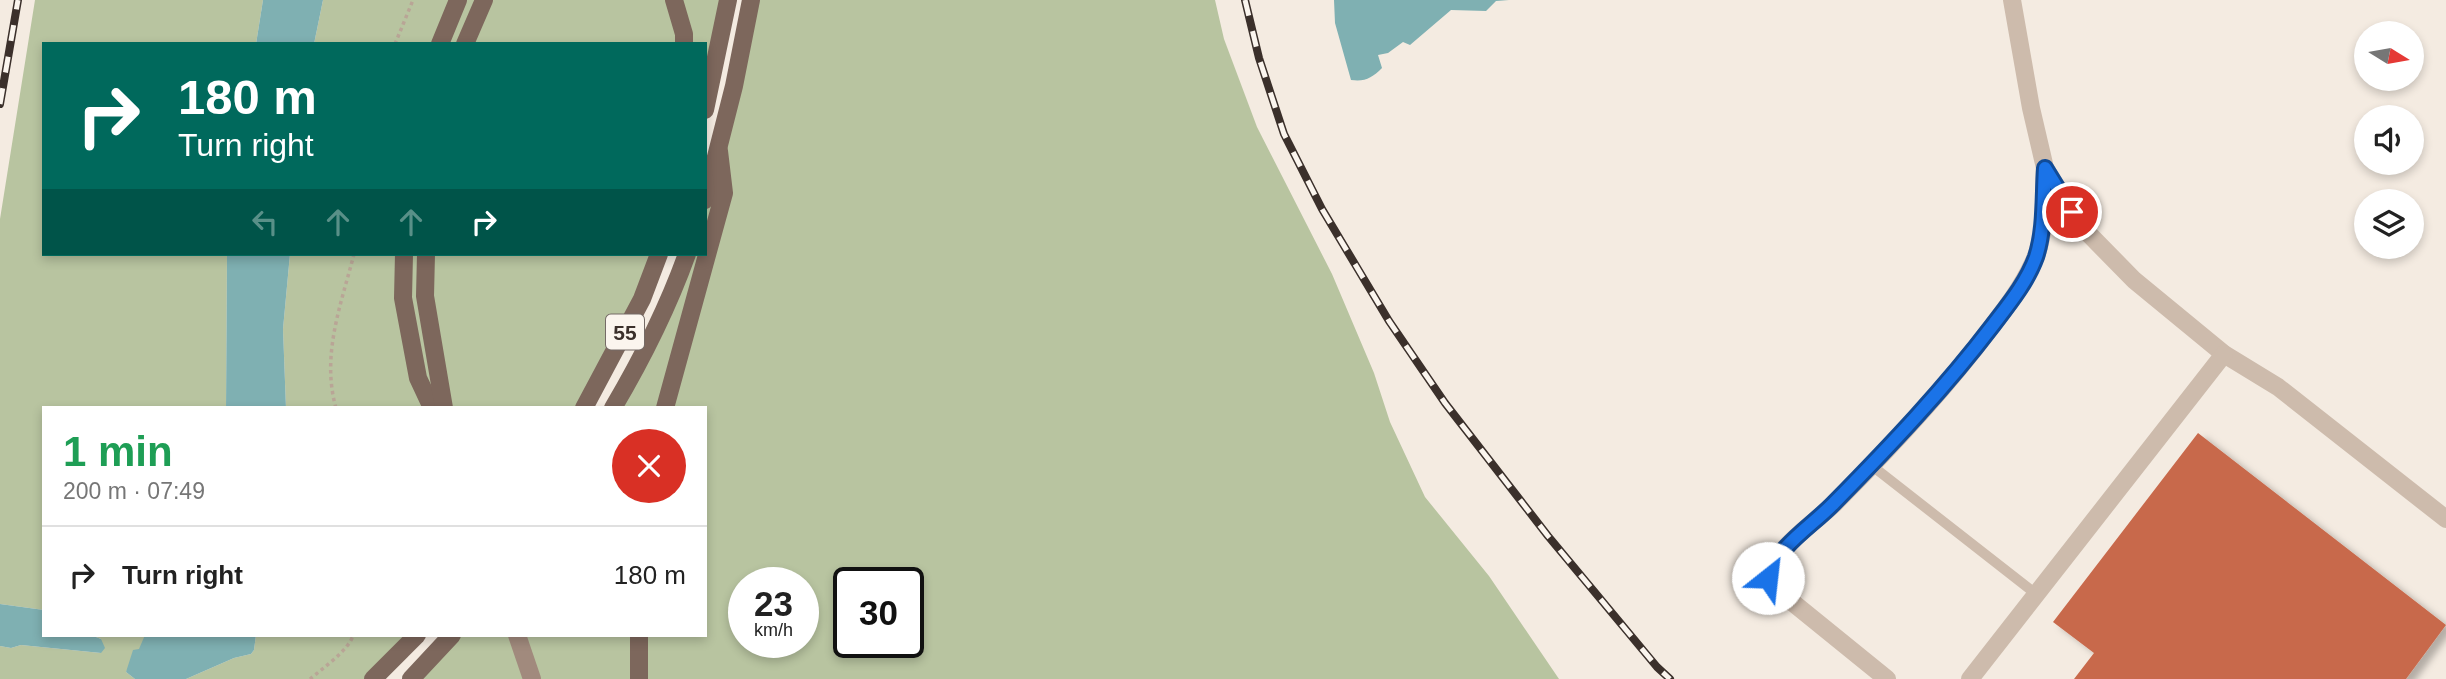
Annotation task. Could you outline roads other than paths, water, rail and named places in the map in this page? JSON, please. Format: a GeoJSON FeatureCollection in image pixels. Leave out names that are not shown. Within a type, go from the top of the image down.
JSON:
{"type":"FeatureCollection","features":[{"type":"Feature","properties":{"kind":"main road"},"geometry":{"type":"LineString","coordinates":[[441,42],[458,0]]}},
{"type":"Feature","properties":{"kind":"main road"},"geometry":{"type":"LineString","coordinates":[[466,42],[484,0]]}},
{"type":"Feature","properties":{"kind":"main road"},"geometry":{"type":"LineString","coordinates":[[674,0],[684,42]]}},
{"type":"Feature","properties":{"kind":"main road"},"geometry":{"type":"LineString","coordinates":[[707,100],[728,0]]}},
{"type":"Feature","properties":{"kind":"main road"},"geometry":{"type":"LineString","coordinates":[[707,193],[746,33],[751,0]]}},
{"type":"Feature","properties":{"kind":"main road"},"geometry":{"type":"LineString","coordinates":[[707,252],[723,192],[719,151]]}},
{"type":"Feature","properties":{"kind":"main road"},"geometry":{"type":"LineString","coordinates":[[404,256],[403,299],[418,378],[431,406]]}},
{"type":"Feature","properties":{"kind":"main road"},"geometry":{"type":"LineString","coordinates":[[426,256],[425,296],[444,406]]}},
{"type":"Feature","properties":{"kind":"main road","name":"55"},"geometry":{"type":"LineString","coordinates":[[585,406],[642,299],[658,256]]}},
{"type":"Feature","properties":{"kind":"main road","name":"55"},"geometry":{"type":"LineString","coordinates":[[614,406],[655,329],[686,256]]}},
{"type":"Feature","properties":{"kind":"main road"},"geometry":{"type":"LineString","coordinates":[[666,406],[706,256]]}},
{"type":"Feature","properties":{"kind":"main road"},"geometry":{"type":"LineString","coordinates":[[373,679],[414,637]]}},
{"type":"Feature","properties":{"kind":"main road"},"geometry":{"type":"LineString","coordinates":[[411,679],[450,637]]}},
{"type":"Feature","properties":{"kind":"main road"},"geometry":{"type":"LineString","coordinates":[[518,637],[532,678]]}},
{"type":"Feature","properties":{"kind":"main road"},"geometry":{"type":"LineString","coordinates":[[639,637],[639,679]]}},
{"type":"Feature","properties":{"kind":"street"},"geometry":{"type":"LineString","coordinates":[[1887,679],[1771,585],[1768,578],[1786,547],[1832,505],[1936,396],[2018,291],[2035,260],[2039,244],[2045,168],[2031,108],[2012,0]]}},
{"type":"Feature","properties":{"kind":"street"},"geometry":{"type":"LineString","coordinates":[[2045,168],[2081,226],[2134,280],[2224,354],[2278,387],[2446,519]]}},
{"type":"Feature","properties":{"kind":"street"},"geometry":{"type":"LineString","coordinates":[[1970,679],[2224,354]]}},
{"type":"Feature","properties":{"kind":"lane"},"geometry":{"type":"LineString","coordinates":[[1870,464],[2036,594]]}},
{"type":"Feature","properties":{"kind":"water"},"geometry":{"type":"Polygon","coordinates":[[[263,0],[323,0],[314,42],[256,42],[263,0]]]}},
{"type":"Feature","properties":{"kind":"water"},"geometry":{"type":"Polygon","coordinates":[[[1334,0],[1509,0],[1496,1],[1486,11],[1451,10],[1410,45],[1403,42],[1388,53],[1378,55],[1382,68],[1375,74],[1360,80],[1351,80],[1335,23],[1334,0]]]}},
{"type":"Feature","properties":{"kind":"water"},"geometry":{"type":"Polygon","coordinates":[[[227,256],[290,256],[283,329],[286,406],[226,406],[227,256]]]}},
{"type":"Feature","properties":{"kind":"water"},"geometry":{"type":"Polygon","coordinates":[[[0,604],[42,610],[42,637],[96,637],[101,639],[105,648],[101,653],[21,645],[11,648],[0,646],[0,604]]]}},
{"type":"Feature","properties":{"kind":"water"},"geometry":{"type":"Polygon","coordinates":[[[144,637],[256,637],[251,654],[234,658],[186,679],[135,679],[126,672],[133,650],[139,649],[144,637]]]}},
{"type":"Feature","properties":{"kind":"railway"},"geometry":{"type":"LineString","coordinates":[[0,104],[18,0]]}},
{"type":"Feature","properties":{"kind":"railway"},"geometry":{"type":"LineString","coordinates":[[1245,0],[1259,58],[1284,134],[1322,209],[1389,321],[1445,403],[1548,536],[1657,667],[1670,679]]}}]}
